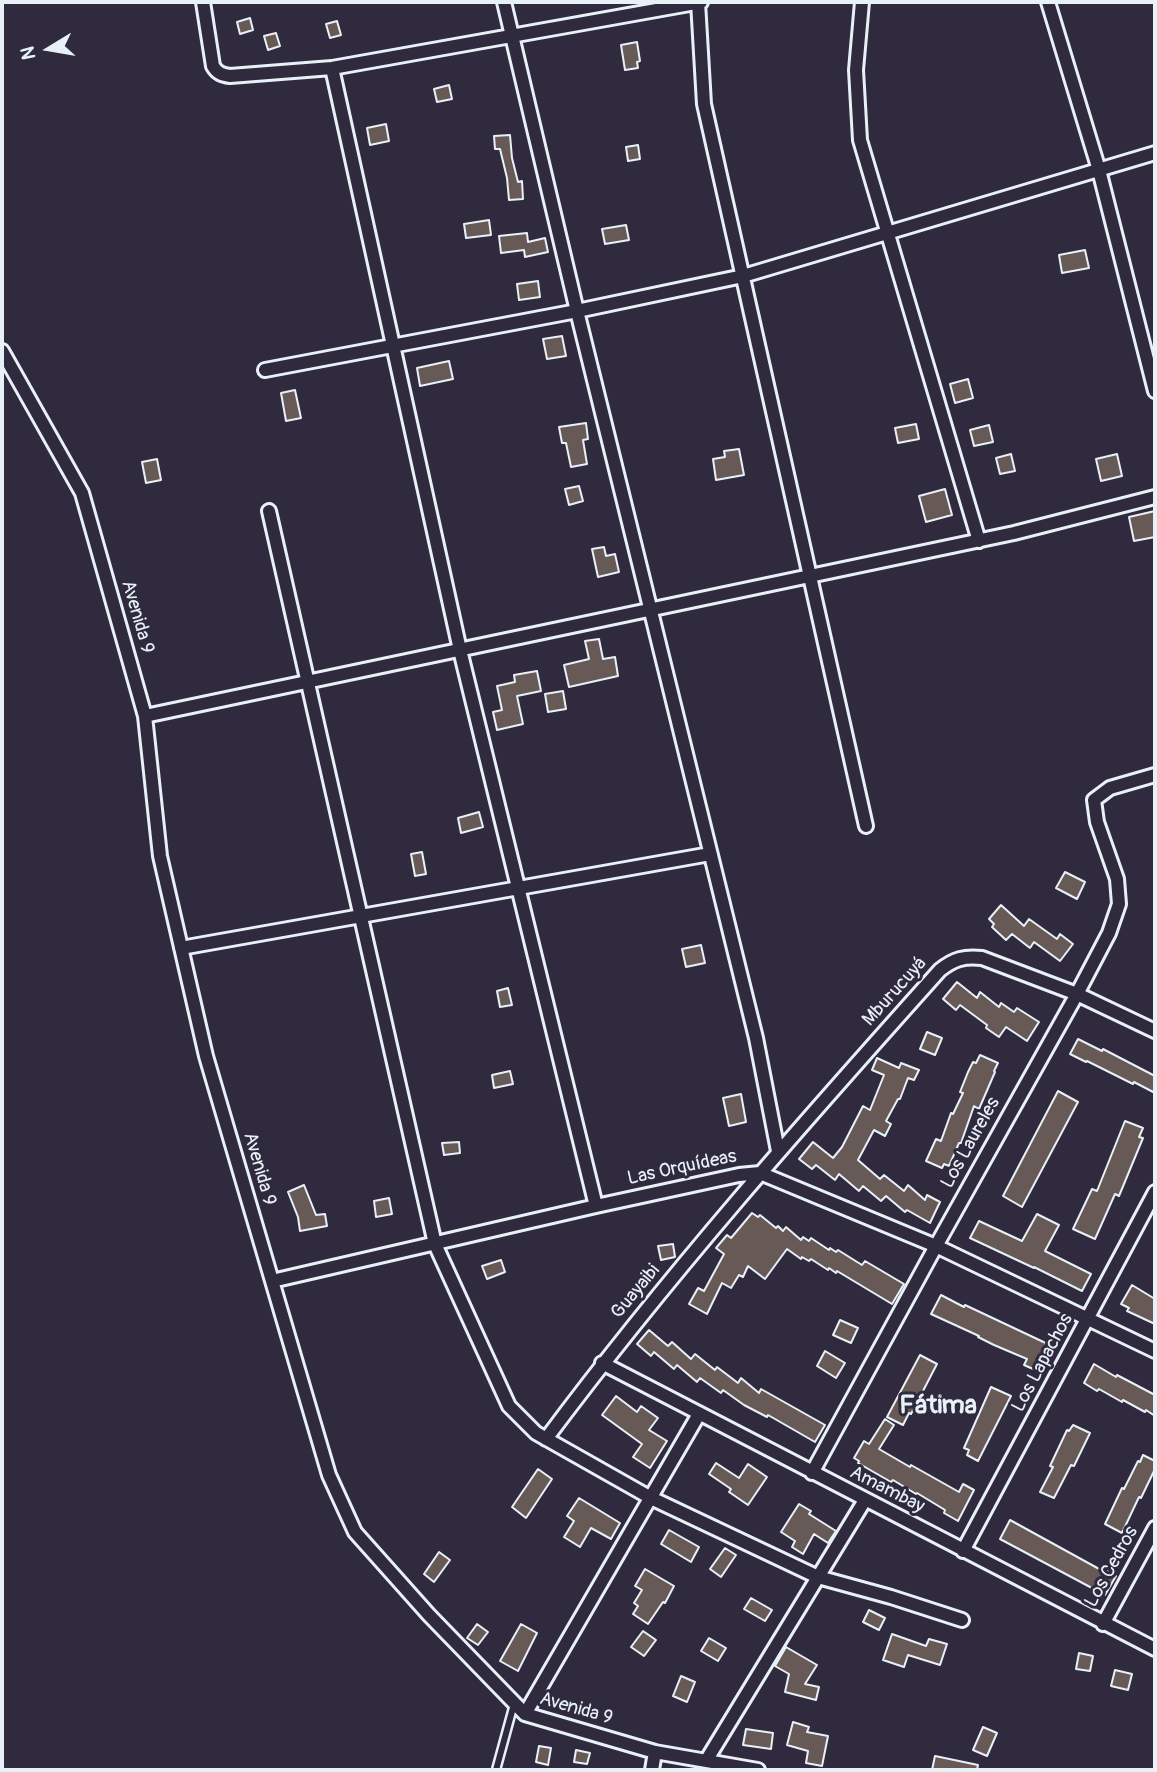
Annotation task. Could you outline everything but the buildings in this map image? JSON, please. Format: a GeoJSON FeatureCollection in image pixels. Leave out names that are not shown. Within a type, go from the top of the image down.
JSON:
{"type":"FeatureCollection","features":[{"type":"Feature","properties":{"kind":"street"},"geometry":{"type":"LineString","coordinates":[[203,2],[211,60],[216,71],[230,76],[332,68],[699,2],[704,104],[866,826]]}},
{"type":"Feature","properties":{"kind":"street"},"geometry":{"type":"LineString","coordinates":[[504,2],[577,311],[756,1038],[778,1151]]}},
{"type":"Feature","properties":{"kind":"street"},"geometry":{"type":"LineString","coordinates":[[862,2],[856,69],[860,140],[979,541]]}},
{"type":"Feature","properties":{"kind":"street"},"geometry":{"type":"LineString","coordinates":[[1048,2],[1099,170],[1155,391]]}},
{"type":"Feature","properties":{"kind":"street"},"geometry":{"type":"LineString","coordinates":[[332,68],[460,650],[596,1206]]}},
{"type":"Feature","properties":{"kind":"street"},"geometry":{"type":"LineString","coordinates":[[265,370],[577,311],[743,276],[1155,153]]}},
{"type":"Feature","properties":{"kind":"street","name":"Avenida 9"},"geometry":{"type":"LineString","coordinates":[[2,351],[82,493],[145,716],[160,856],[205,1056],[329,1475],[355,1532],[429,1615],[525,1714],[655,1752],[758,1770]]}},
{"type":"Feature","properties":{"kind":"street"},"geometry":{"type":"LineString","coordinates":[[145,716],[1014,534],[1155,497]]}},
{"type":"Feature","properties":{"kind":"street"},"geometry":{"type":"LineString","coordinates":[[269,511],[435,1244],[509,1406],[536,1433],[651,1498],[818,1577],[962,1620]]}},
{"type":"Feature","properties":{"kind":"street","name":"Los Laureles"},"geometry":{"type":"LineString","coordinates":[[812,1473],[1109,933],[1119,904],[1117,880],[1097,822],[1094,800],[1111,788],[1155,775]]}},
{"type":"Feature","properties":{"kind":"street"},"geometry":{"type":"LineString","coordinates":[[181,948],[710,854]]}},
{"type":"Feature","properties":{"kind":"street","name":"Mburucuyá"},"geometry":{"type":"LineString","coordinates":[[760,1173],[940,970],[952,961],[967,956],[982,958],[1077,994],[1155,1031]]}},
{"type":"Feature","properties":{"kind":"street","name":"Las Orquídeas"},"geometry":{"type":"LineString","coordinates":[[272,1281],[596,1206],[738,1175],[760,1173],[936,1245],[1155,1351]]}},
{"type":"Feature","properties":{"kind":"street","name":"Guayaibi"},"geometry":{"type":"LineString","coordinates":[[546,1439],[602,1363],[760,1173]]}},
{"type":"Feature","properties":{"kind":"street","name":"Los Lapachos"},"geometry":{"type":"LineString","coordinates":[[962,1551],[1155,1192]]}},
{"type":"Feature","properties":{"kind":"street","name":"Amambay"},"geometry":{"type":"LineString","coordinates":[[602,1363],[1155,1649]]}},
{"type":"Feature","properties":{"kind":"street"},"geometry":{"type":"LineString","coordinates":[[525,1714],[699,1414]]}},
{"type":"Feature","properties":{"kind":"street"},"geometry":{"type":"LineString","coordinates":[[706,1761],[865,1500]]}},
{"type":"Feature","properties":{"kind":"street","name":"Los Cedros"},"geometry":{"type":"LineString","coordinates":[[1103,1624],[1155,1528]]}},
{"type":"Feature","properties":{"kind":"street"},"geometry":{"type":"LineString","coordinates":[[652,1770],[655,1752]]}},
{"type":"Feature","properties":{"kind":"lane"},"geometry":{"type":"LineString","coordinates":[[496,1770],[514,1702]]}},
{"type":"Feature","properties":{"kind":"district","name":"Fátima"},"geometry":{"type":"Point","coordinates":[938,1406]}}]}
